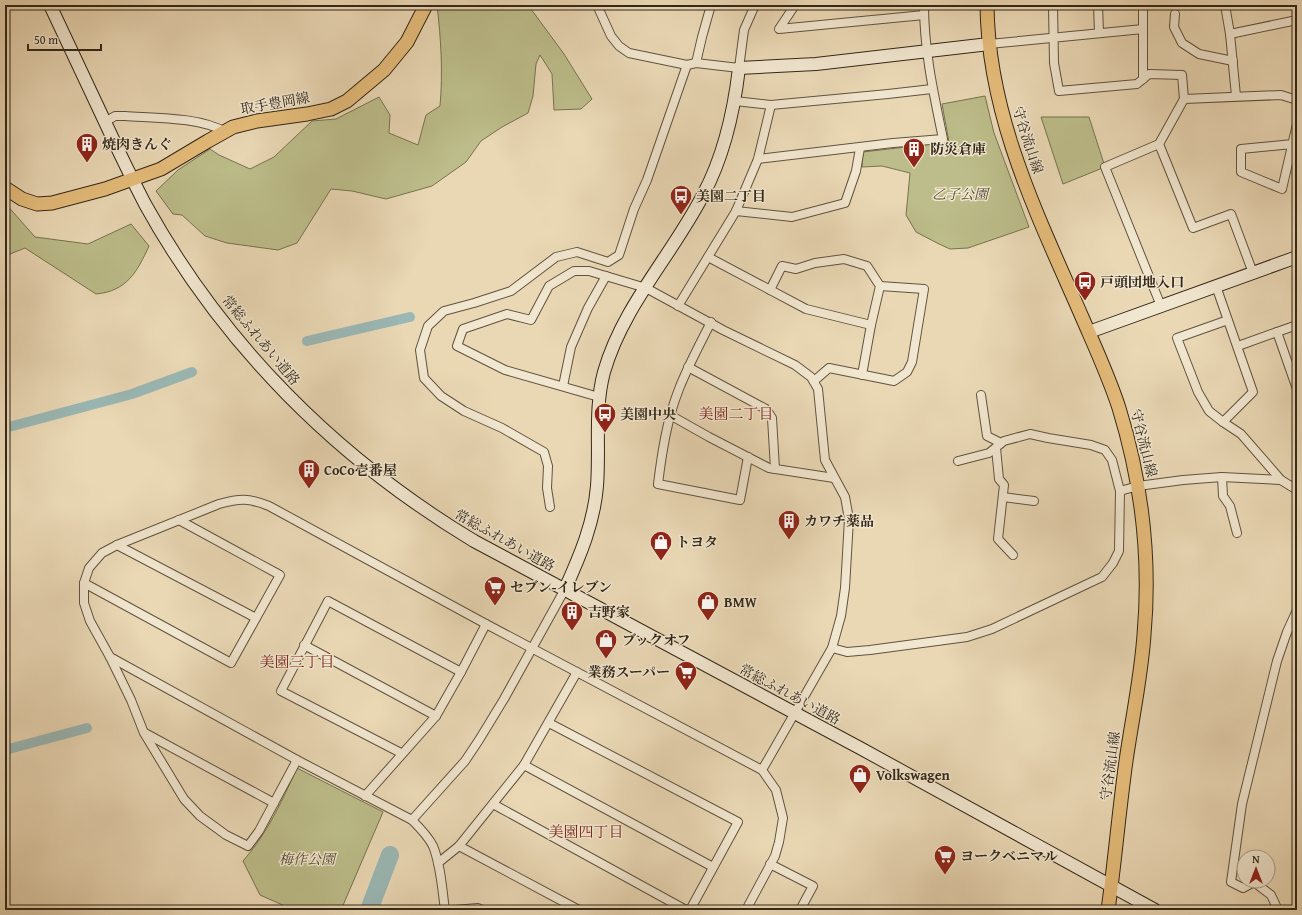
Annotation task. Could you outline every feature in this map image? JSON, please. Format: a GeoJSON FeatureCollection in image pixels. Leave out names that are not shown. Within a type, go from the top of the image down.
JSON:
{"type":"FeatureCollection","features":[{"type":"Feature","properties":{"kind":"main road","name":"取手豊岡線"},"geometry":{"type":"LineString","coordinates":[[5,188],[22,199],[36,204],[52,203],[105,189],[161,169],[233,128],[257,121],[331,109],[347,101],[384,70],[407,42],[426,5]]}},
{"type":"Feature","properties":{"kind":"main road","name":"守谷流山線"},"geometry":{"type":"LineString","coordinates":[[987,5],[989,44],[1001,111],[1008,138],[1021,174],[1108,378],[1118,406],[1133,460],[1138,486],[1145,540],[1146,614],[1142,661],[1126,762],[1108,910]]}},
{"type":"Feature","properties":{"kind":"street","name":"常総ふれあい道路"},"geometry":{"type":"LineString","coordinates":[[50,5],[133,180],[170,246],[194,282],[227,326],[277,384],[323,431],[374,473],[438,519],[474,541],[1155,910]]}},
{"type":"Feature","properties":{"kind":"street"},"geometry":{"type":"LineString","coordinates":[[597,5],[611,36],[619,46],[629,53],[687,65],[696,63],[739,68],[816,64],[989,44],[1143,29]]}},
{"type":"Feature","properties":{"kind":"street"},"geometry":{"type":"LineString","coordinates":[[696,63],[711,5]]}},
{"type":"Feature","properties":{"kind":"street"},"geometry":{"type":"LineString","coordinates":[[412,820],[465,761],[500,706],[565,589],[584,544],[595,504],[597,485],[597,425],[604,373],[613,346],[624,322],[704,195],[715,170],[725,141],[735,101],[744,30],[754,5]]}},
{"type":"Feature","properties":{"kind":"street"},"geometry":{"type":"LineString","coordinates":[[795,5],[779,28],[924,14]]}},
{"type":"Feature","properties":{"kind":"street"},"geometry":{"type":"LineString","coordinates":[[758,159],[893,143],[943,139],[932,89],[927,52],[924,5]]}},
{"type":"Feature","properties":{"kind":"street"},"geometry":{"type":"LineString","coordinates":[[1054,5],[1054,63],[1059,91],[1137,84],[1149,74],[1182,75],[1184,99],[1159,144],[1105,167],[1161,306]]}},
{"type":"Feature","properties":{"kind":"street"},"geometry":{"type":"LineString","coordinates":[[1098,5],[1099,33]]}},
{"type":"Feature","properties":{"kind":"street"},"geometry":{"type":"LineString","coordinates":[[1143,5],[1143,79]]}},
{"type":"Feature","properties":{"kind":"street"},"geometry":{"type":"LineString","coordinates":[[1225,5],[1230,34],[1236,96]]}},
{"type":"Feature","properties":{"kind":"street"},"geometry":{"type":"LineString","coordinates":[[1175,14],[1174,27],[1182,43],[1199,54],[1233,61]]}},
{"type":"Feature","properties":{"kind":"street"},"geometry":{"type":"LineString","coordinates":[[1230,34],[1297,20]]}},
{"type":"Feature","properties":{"kind":"street"},"geometry":{"type":"LineString","coordinates":[[550,507],[547,488],[548,466],[544,452],[502,428],[464,411],[441,396],[424,378],[420,350],[428,326],[444,311],[511,291],[556,257],[578,252],[608,262],[619,255],[634,208],[647,180],[687,65]]}},
{"type":"Feature","properties":{"kind":"street"},"geometry":{"type":"LineString","coordinates":[[735,101],[771,104],[932,89]]}},
{"type":"Feature","properties":{"kind":"street"},"geometry":{"type":"LineString","coordinates":[[1184,99],[1281,95],[1297,100]]}},
{"type":"Feature","properties":{"kind":"street"},"geometry":{"type":"LineString","coordinates":[[678,306],[736,211],[758,159],[771,104]]}},
{"type":"Feature","properties":{"kind":"street"},"geometry":{"type":"LineString","coordinates":[[106,122],[115,116],[133,116],[195,122],[216,126],[225,132]]}},
{"type":"Feature","properties":{"kind":"street"},"geometry":{"type":"LineString","coordinates":[[1292,144],[1241,149],[1241,172],[1282,188],[1297,124]]}},
{"type":"Feature","properties":{"kind":"street"},"geometry":{"type":"LineString","coordinates":[[1159,144],[1193,228],[1231,214],[1253,273]]}},
{"type":"Feature","properties":{"kind":"street"},"geometry":{"type":"LineString","coordinates":[[736,211],[792,217],[844,203],[856,171],[860,148]]}},
{"type":"Feature","properties":{"kind":"street"},"geometry":{"type":"LineString","coordinates":[[708,257],[806,309],[871,325]]}},
{"type":"Feature","properties":{"kind":"street"},"geometry":{"type":"LineString","coordinates":[[1089,332],[1297,257]]}},
{"type":"Feature","properties":{"kind":"street"},"geometry":{"type":"LineString","coordinates":[[770,290],[782,266],[796,269],[815,263],[844,259],[867,266],[880,286],[862,375]]}},
{"type":"Feature","properties":{"kind":"street"},"geometry":{"type":"LineString","coordinates":[[600,397],[504,370],[457,346],[463,330],[507,314],[531,320],[549,286],[574,271],[589,271],[646,288],[711,322],[723,330],[795,365],[811,377],[818,389],[825,460],[844,497],[849,519],[844,595],[841,616],[832,648],[762,770]]}},
{"type":"Feature","properties":{"kind":"street"},"geometry":{"type":"LineString","coordinates":[[563,386],[571,347],[588,308],[606,276]]}},
{"type":"Feature","properties":{"kind":"street"},"geometry":{"type":"LineString","coordinates":[[814,381],[829,368],[894,381],[907,372],[912,362],[924,289],[880,286]]}},
{"type":"Feature","properties":{"kind":"street"},"geometry":{"type":"LineString","coordinates":[[1216,286],[1253,392],[1223,422]]}},
{"type":"Feature","properties":{"kind":"street"},"geometry":{"type":"LineString","coordinates":[[1228,320],[1177,338],[1198,392],[1209,411],[1241,434],[1280,480],[1297,490]]}},
{"type":"Feature","properties":{"kind":"street"},"geometry":{"type":"LineString","coordinates":[[711,322],[688,367],[670,415],[662,448],[658,484],[740,500],[748,457]]}},
{"type":"Feature","properties":{"kind":"street"},"geometry":{"type":"LineString","coordinates":[[1238,346],[1297,325]]}},
{"type":"Feature","properties":{"kind":"street"},"geometry":{"type":"LineString","coordinates":[[1278,332],[1297,389]]}},
{"type":"Feature","properties":{"kind":"street"},"geometry":{"type":"LineString","coordinates":[[688,367],[766,409],[772,418],[775,469]]}},
{"type":"Feature","properties":{"kind":"street"},"geometry":{"type":"LineString","coordinates":[[981,395],[987,436],[998,445],[999,479],[1004,485],[998,539],[1013,555]]}},
{"type":"Feature","properties":{"kind":"street"},"geometry":{"type":"LineString","coordinates":[[670,415],[769,468],[834,478]]}},
{"type":"Feature","properties":{"kind":"street"},"geometry":{"type":"LineString","coordinates":[[832,648],[847,652],[967,637],[992,629],[1102,577],[1113,563],[1119,551],[1120,491],[1112,460],[1105,450],[1090,445],[1030,434],[1004,441],[989,453],[958,460]]}},
{"type":"Feature","properties":{"kind":"street"},"geometry":{"type":"LineString","coordinates":[[1120,491],[1138,486],[1222,477],[1280,480]]}},
{"type":"Feature","properties":{"kind":"street"},"geometry":{"type":"LineString","coordinates":[[1222,477],[1223,496],[1230,506],[1237,533]]}},
{"type":"Feature","properties":{"kind":"street"},"geometry":{"type":"LineString","coordinates":[[1003,496],[1034,501]]}},
{"type":"Feature","properties":{"kind":"street"},"geometry":{"type":"LineString","coordinates":[[297,760],[259,831],[248,846],[226,835],[200,816],[184,799],[144,733],[131,700],[90,621],[84,603],[84,583],[89,568],[102,553],[117,545],[219,504],[239,500],[255,500],[269,506],[486,624],[762,770],[776,790],[783,818],[779,842],[774,856],[746,910]]}},
{"type":"Feature","properties":{"kind":"street"},"geometry":{"type":"LineString","coordinates":[[84,583],[231,663],[280,575],[179,520]]}},
{"type":"Feature","properties":{"kind":"street"},"geometry":{"type":"LineString","coordinates":[[117,545],[256,618]]}},
{"type":"Feature","properties":{"kind":"street"},"geometry":{"type":"LineString","coordinates":[[401,753],[281,691],[328,602],[461,672]]}},
{"type":"Feature","properties":{"kind":"street"},"geometry":{"type":"LineString","coordinates":[[1278,910],[1271,895],[1254,882],[1244,888],[1231,882],[1244,796],[1277,661],[1287,632],[1297,610]]}},
{"type":"Feature","properties":{"kind":"street"},"geometry":{"type":"LineString","coordinates":[[365,796],[401,753],[436,716],[486,624]]}},
{"type":"Feature","properties":{"kind":"street"},"geometry":{"type":"LineString","coordinates":[[304,645],[436,716]]}},
{"type":"Feature","properties":{"kind":"street"},"geometry":{"type":"LineString","coordinates":[[110,657],[297,760],[412,820],[432,845],[438,863],[445,910]]}},
{"type":"Feature","properties":{"kind":"street"},"geometry":{"type":"LineString","coordinates":[[438,863],[459,846],[524,765],[577,672]]}},
{"type":"Feature","properties":{"kind":"street"},"geometry":{"type":"LineString","coordinates":[[549,723],[738,822],[690,910]]}},
{"type":"Feature","properties":{"kind":"street"},"geometry":{"type":"LineString","coordinates":[[144,733],[274,803]]}},
{"type":"Feature","properties":{"kind":"street"},"geometry":{"type":"LineString","coordinates":[[524,765],[713,867]]}},
{"type":"Feature","properties":{"kind":"street"},"geometry":{"type":"LineString","coordinates":[[493,804],[686,910]]}},
{"type":"Feature","properties":{"kind":"street"},"geometry":{"type":"LineString","coordinates":[[459,846],[578,910]]}},
{"type":"Feature","properties":{"kind":"street"},"geometry":{"type":"LineString","coordinates":[[770,864],[813,886],[800,910]]}},
{"type":"Feature","properties":{"kind":"street"},"geometry":{"type":"LineString","coordinates":[[454,910],[478,908],[482,910]]}},
{"type":"Feature","properties":{"kind":"green space"},"geometry":{"type":"Polygon","coordinates":[[[437,5],[528,5],[564,54],[592,99],[581,109],[554,110],[552,74],[540,55],[536,64],[533,96],[528,113],[502,127],[481,141],[466,162],[432,186],[386,199],[352,191],[331,189],[297,243],[278,250],[227,243],[205,236],[182,215],[173,214],[156,191],[178,170],[210,149],[219,155],[250,169],[274,157],[312,121],[336,119],[379,97],[390,115],[389,133],[418,145],[426,115],[440,106],[441,56],[437,5]]]}},
{"type":"Feature","properties":{"kind":"green space","name":"乙子公園"},"geometry":{"type":"Polygon","coordinates":[[[985,96],[994,133],[1029,227],[968,248],[950,249],[916,232],[906,215],[910,173],[882,166],[862,167],[863,152],[949,142],[942,104],[985,96]]]}},
{"type":"Feature","properties":{"kind":"green space"},"geometry":{"type":"Polygon","coordinates":[[[1041,117],[1089,117],[1105,167],[1063,184],[1041,117]]]}},
{"type":"Feature","properties":{"kind":"green space"},"geometry":{"type":"Polygon","coordinates":[[[5,203],[35,237],[88,244],[131,224],[149,246],[130,279],[116,289],[96,294],[25,248],[5,256],[5,203]]]}},
{"type":"Feature","properties":{"kind":"green space","name":"梅作公園"},"geometry":{"type":"Polygon","coordinates":[[[297,768],[383,812],[341,910],[294,910],[260,895],[243,861],[252,851],[267,828],[280,805],[297,768]]]}},
{"type":"Feature","properties":{"kind":"waterway"},"geometry":{"type":"LineString","coordinates":[[307,341],[410,317]]}},
{"type":"Feature","properties":{"kind":"waterway"},"geometry":{"type":"LineString","coordinates":[[5,428],[132,394],[192,372]]}},
{"type":"Feature","properties":{"kind":"waterway"},"geometry":{"type":"LineString","coordinates":[[5,750],[87,728]]}},
{"type":"Feature","properties":{"kind":"waterway"},"geometry":{"type":"LineString","coordinates":[[369,910],[390,855]]}},
{"type":"Feature","properties":{"kind":"place","name":"焼肉きんぐ"},"geometry":{"type":"Point","coordinates":[87,164]}},
{"type":"Feature","properties":{"kind":"place","name":"防災倉庫"},"geometry":{"type":"Point","coordinates":[914,168]}},
{"type":"Feature","properties":{"kind":"place","name":"美園二丁目"},"geometry":{"type":"Point","coordinates":[681,216]}},
{"type":"Feature","properties":{"kind":"place","name":"戸頭団地入口"},"geometry":{"type":"Point","coordinates":[1085,302]}},
{"type":"Feature","properties":{"kind":"place","name":"美園中央"},"geometry":{"type":"Point","coordinates":[605,434]}},
{"type":"Feature","properties":{"kind":"place","name":"CoCo壱番屋"},"geometry":{"type":"Point","coordinates":[309,490]}},
{"type":"Feature","properties":{"kind":"place","name":"カワチ薬品"},"geometry":{"type":"Point","coordinates":[789,540]}},
{"type":"Feature","properties":{"kind":"place","name":"トヨタ"},"geometry":{"type":"Point","coordinates":[661,562]}},
{"type":"Feature","properties":{"kind":"place","name":"セブン-イレブン"},"geometry":{"type":"Point","coordinates":[495,606]}},
{"type":"Feature","properties":{"kind":"place","name":"BMW"},"geometry":{"type":"Point","coordinates":[708,622]}},
{"type":"Feature","properties":{"kind":"place","name":"吉野家"},"geometry":{"type":"Point","coordinates":[572,632]}},
{"type":"Feature","properties":{"kind":"place","name":"ブックオフ"},"geometry":{"type":"Point","coordinates":[606,660]}},
{"type":"Feature","properties":{"kind":"place","name":"業務スーパー"},"geometry":{"type":"Point","coordinates":[686,692]}},
{"type":"Feature","properties":{"kind":"place","name":"Volkswagen"},"geometry":{"type":"Point","coordinates":[860,794]}},
{"type":"Feature","properties":{"kind":"place","name":"ヨークベニマル"},"geometry":{"type":"Point","coordinates":[945,876]}},
{"type":"Feature","properties":{"kind":"district","name":"美園二丁目"},"geometry":{"type":"Point","coordinates":[736,413]}},
{"type":"Feature","properties":{"kind":"district","name":"美園三丁目"},"geometry":{"type":"Point","coordinates":[297,661]}},
{"type":"Feature","properties":{"kind":"district","name":"美園四丁目"},"geometry":{"type":"Point","coordinates":[586,831]}}]}
